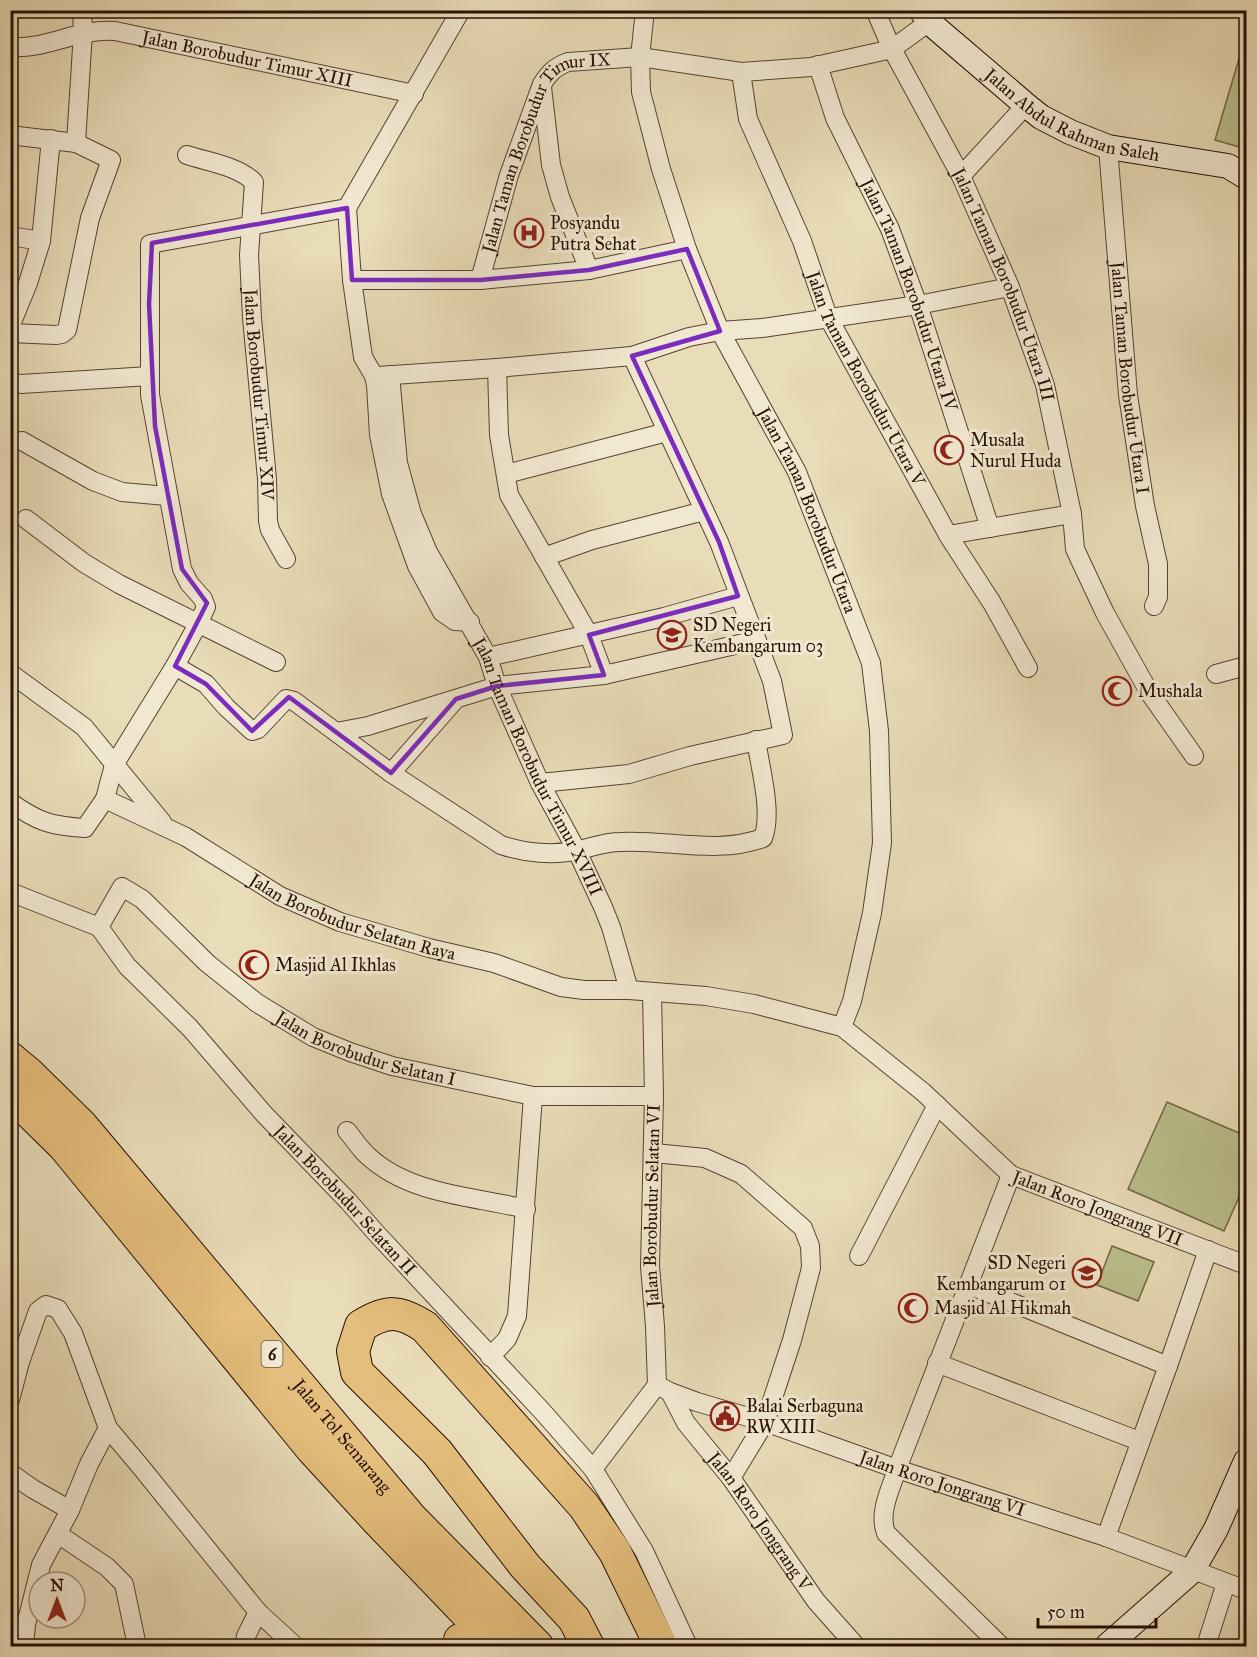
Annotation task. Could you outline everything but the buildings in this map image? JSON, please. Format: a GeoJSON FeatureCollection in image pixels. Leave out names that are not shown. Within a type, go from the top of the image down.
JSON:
{"type":"FeatureCollection","features":[{"type":"Feature","properties":{"kind":"highway","name":"Jalan Tol Semarang"},"geometry":{"type":"LineString","coordinates":[[10,1058],[28,1072],[82,1126],[411,1518],[537,1647]]}},
{"type":"Feature","properties":{"kind":"highway","name":"Jalan Tol Semarang"},"geometry":{"type":"LineString","coordinates":[[10,1093],[64,1146],[312,1449],[498,1647]]}},
{"type":"Feature","properties":{"kind":"highway"},"geometry":{"type":"LineString","coordinates":[[588,1647],[574,1619],[525,1566],[436,1452],[357,1372],[353,1351],[361,1326],[380,1315],[406,1315],[425,1327],[584,1506],[615,1552],[661,1647]]}},
{"type":"Feature","properties":{"kind":"highway"},"geometry":{"type":"LineString","coordinates":[[312,1449],[313,1472],[317,1485],[324,1495]]}},
{"type":"Feature","properties":{"kind":"street"},"geometry":{"type":"LineString","coordinates":[[76,143],[83,32],[82,10]]}},
{"type":"Feature","properties":{"kind":"street"},"geometry":{"type":"LineString","coordinates":[[461,10],[347,208],[352,280],[363,357],[382,376],[379,435],[391,494],[417,566],[442,612],[455,621],[470,622]]}},
{"type":"Feature","properties":{"kind":"street","name":"Jalan Taman Borobudur Utara"},"geometry":{"type":"LineString","coordinates":[[645,10],[640,57],[641,92],[661,169],[687,249],[720,331],[797,472],[871,663],[879,731],[882,843],[873,913],[852,1001],[842,1027]]}},
{"type":"Feature","properties":{"kind":"street","name":"Jalan Taman Borobudur Utara III"},"geometry":{"type":"LineString","coordinates":[[876,10],[892,49],[961,176],[1010,287],[1045,385],[1072,514],[1075,549],[1105,613],[1149,692],[1194,756]]}},
{"type":"Feature","properties":{"kind":"street"},"geometry":{"type":"LineString","coordinates":[[892,49],[925,16]]}},
{"type":"Feature","properties":{"kind":"street","name":"Jalan Abdul Rahman Saleh"},"geometry":{"type":"LineString","coordinates":[[925,16],[1026,105],[1041,117],[1070,132],[1108,147],[1227,166],[1246,177]]}},
{"type":"Feature","properties":{"kind":"street","name":"Jalan Borobudur Timur XIII"},"geometry":{"type":"LineString","coordinates":[[10,47],[31,47],[83,32],[115,31],[414,94]]}},
{"type":"Feature","properties":{"kind":"street","name":"Jalan Taman Borobudur Timur IX"},"geometry":{"type":"LineString","coordinates":[[480,280],[508,175],[542,84],[550,71],[558,66],[568,62],[640,57],[741,72],[818,65],[892,49]]}},
{"type":"Feature","properties":{"kind":"street","name":"Jalan Taman Borobudur Utara IV"},"geometry":{"type":"LineString","coordinates":[[818,65],[835,118],[890,229],[918,305],[990,528]]}},
{"type":"Feature","properties":{"kind":"street","name":"Jalan Taman Borobudur Utara V"},"geometry":{"type":"LineString","coordinates":[[741,72],[748,119],[802,241],[828,317],[948,535],[992,603],[1028,668]]}},
{"type":"Feature","properties":{"kind":"street"},"geometry":{"type":"LineString","coordinates":[[542,84],[551,165],[560,197],[589,270]]}},
{"type":"Feature","properties":{"kind":"street"},"geometry":{"type":"LineString","coordinates":[[961,176],[1026,105]]}},
{"type":"Feature","properties":{"kind":"street"},"geometry":{"type":"LineString","coordinates":[[10,135],[76,143],[111,160],[90,218],[67,330],[62,334],[10,333]]}},
{"type":"Feature","properties":{"kind":"street"},"geometry":{"type":"LineString","coordinates":[[10,327],[28,283],[40,241],[51,139]]}},
{"type":"Feature","properties":{"kind":"street","name":"Jalan Taman Borobudur Utara I"},"geometry":{"type":"LineString","coordinates":[[1108,147],[1128,394],[1145,506],[1158,564],[1158,597],[1154,606]]}},
{"type":"Feature","properties":{"kind":"street","name":"Jalan Borobudur Timur XIV"},"geometry":{"type":"LineString","coordinates":[[187,155],[238,172],[254,182],[249,255],[252,318],[267,479],[268,520],[270,530],[286,559]]}},
{"type":"Feature","properties":{"kind":"street"},"geometry":{"type":"LineString","coordinates":[[10,802],[36,820],[60,827],[85,828],[105,799],[114,765],[175,666],[198,624],[206,603],[189,583],[182,569],[154,426],[150,395],[150,244],[347,208]]}},
{"type":"Feature","properties":{"kind":"street"},"geometry":{"type":"LineString","coordinates":[[10,236],[40,241]]}},
{"type":"Feature","properties":{"kind":"street","name":"Jalan Taman Borobudur Timur IX"},"geometry":{"type":"LineString","coordinates":[[352,280],[480,280],[589,270],[687,249]]}},
{"type":"Feature","properties":{"kind":"street"},"geometry":{"type":"LineString","coordinates":[[382,376],[497,369],[632,356],[689,337],[720,331],[762,328],[918,305],[1010,287]]}},
{"type":"Feature","properties":{"kind":"street"},"geometry":{"type":"LineString","coordinates":[[540,783],[629,774],[783,735],[772,681],[719,542],[632,356]]}},
{"type":"Feature","properties":{"kind":"street"},"geometry":{"type":"LineString","coordinates":[[497,369],[499,435],[509,495],[589,635],[604,675]]}},
{"type":"Feature","properties":{"kind":"street"},"geometry":{"type":"LineString","coordinates":[[10,382],[21,384],[150,376]]}},
{"type":"Feature","properties":{"kind":"street","name":"Jalan Taman Borobudur Timur XVIII"},"geometry":{"type":"LineString","coordinates":[[382,376],[398,463],[412,514],[428,552],[488,657],[497,686],[540,783],[577,851],[611,927],[629,990]]}},
{"type":"Feature","properties":{"kind":"street"},"geometry":{"type":"LineString","coordinates":[[506,474],[667,432]]}},
{"type":"Feature","properties":{"kind":"street"},"geometry":{"type":"LineString","coordinates":[[22,441],[93,481],[123,492],[167,496]]}},
{"type":"Feature","properties":{"kind":"street"},"geometry":{"type":"LineString","coordinates":[[544,556],[592,540],[704,511]]}},
{"type":"Feature","properties":{"kind":"street"},"geometry":{"type":"LineString","coordinates":[[948,535],[1072,514]]}},
{"type":"Feature","properties":{"kind":"street"},"geometry":{"type":"LineString","coordinates":[[26,519],[84,563],[118,584],[276,662]]}},
{"type":"Feature","properties":{"kind":"street"},"geometry":{"type":"LineString","coordinates":[[488,657],[664,617],[738,596]]}},
{"type":"Feature","properties":{"kind":"street"},"geometry":{"type":"LineString","coordinates":[[336,732],[368,726],[497,686],[604,675],[757,640]]}},
{"type":"Feature","properties":{"kind":"street"},"geometry":{"type":"LineString","coordinates":[[175,666],[206,684],[238,720],[252,731],[258,729],[286,699],[294,701],[391,773],[501,844],[518,850],[553,854],[577,851],[597,844],[619,842],[654,841],[707,846],[748,843],[763,838],[767,828],[766,807],[756,740]]}},
{"type":"Feature","properties":{"kind":"street"},"geometry":{"type":"LineString","coordinates":[[1216,674],[1246,666]]}},
{"type":"Feature","properties":{"kind":"street"},"geometry":{"type":"LineString","coordinates":[[10,674],[84,727],[165,826]]}},
{"type":"Feature","properties":{"kind":"street"},"geometry":{"type":"LineString","coordinates":[[391,773],[456,699]]}},
{"type":"Feature","properties":{"kind":"street","name":"Jalan Borobudur Selatan Raya"},"geometry":{"type":"LineString","coordinates":[[105,799],[165,826],[280,896],[340,922],[429,948],[494,963],[561,987],[652,992]]}},
{"type":"Feature","properties":{"kind":"street","name":"Jalan Borobudur Selatan I"},"geometry":{"type":"LineString","coordinates":[[99,927],[122,887],[142,899],[207,963],[257,1003],[313,1037],[392,1066],[533,1096],[654,1096]]}},
{"type":"Feature","properties":{"kind":"street"},"geometry":{"type":"LineString","coordinates":[[10,892],[99,927]]}},
{"type":"Feature","properties":{"kind":"street","name":"Jalan Borobudur Selatan II"},"geometry":{"type":"LineString","coordinates":[[99,927],[128,966],[190,1028],[264,1114],[348,1201],[593,1469]]}},
{"type":"Feature","properties":{"kind":"street"},"geometry":{"type":"LineString","coordinates":[[652,992],[735,1000],[842,1027]]}},
{"type":"Feature","properties":{"kind":"street","name":"Jalan Borobudur Selatan VI"},"geometry":{"type":"LineString","coordinates":[[652,992],[654,1153],[650,1266],[655,1326],[664,1389]]}},
{"type":"Feature","properties":{"kind":"street","name":"Jalan Roro Jongrang VII"},"geometry":{"type":"LineString","coordinates":[[842,1027],[937,1105],[1011,1175],[1246,1266]]}},
{"type":"Feature","properties":{"kind":"street"},"geometry":{"type":"LineString","coordinates":[[490,1357],[507,1339],[517,1316],[533,1096]]}},
{"type":"Feature","properties":{"kind":"street"},"geometry":{"type":"LineString","coordinates":[[859,1256],[937,1105]]}},
{"type":"Feature","properties":{"kind":"street"},"geometry":{"type":"LineString","coordinates":[[347,1131],[368,1156],[402,1180],[466,1198],[526,1209]]}},
{"type":"Feature","properties":{"kind":"street"},"geometry":{"type":"LineString","coordinates":[[654,1153],[705,1158],[741,1174],[803,1228],[810,1246],[811,1268],[792,1340],[765,1422],[731,1478]]}},
{"type":"Feature","properties":{"kind":"street"},"geometry":{"type":"LineString","coordinates":[[1001,1647],[886,1533],[882,1524],[897,1469],[1011,1175]]}},
{"type":"Feature","properties":{"kind":"street"},"geometry":{"type":"LineString","coordinates":[[1106,1537],[1208,1250]]}},
{"type":"Feature","properties":{"kind":"street"},"geometry":{"type":"LineString","coordinates":[[969,1285],[1168,1366]]}},
{"type":"Feature","properties":{"kind":"street"},"geometry":{"type":"LineString","coordinates":[[10,1400],[20,1362],[38,1311],[46,1305],[58,1309],[73,1334],[108,1428],[258,1612],[295,1647]]}},
{"type":"Feature","properties":{"kind":"street"},"geometry":{"type":"LineString","coordinates":[[937,1364],[1139,1441]]}},
{"type":"Feature","properties":{"kind":"street"},"geometry":{"type":"LineString","coordinates":[[664,1389],[593,1469],[644,1551],[688,1647]]}},
{"type":"Feature","properties":{"kind":"street","name":"Jalan Roro Jongrang VI"},"geometry":{"type":"LineString","coordinates":[[664,1389],[897,1469],[1106,1537],[1246,1590]]}},
{"type":"Feature","properties":{"kind":"street","name":"Jalan Roro Jongrang V"},"geometry":{"type":"LineString","coordinates":[[664,1389],[686,1423],[731,1478],[816,1601],[856,1647]]}},
{"type":"Feature","properties":{"kind":"street"},"geometry":{"type":"LineString","coordinates":[[24,1647],[26,1625],[41,1565],[70,1510],[89,1464],[108,1428]]}},
{"type":"Feature","properties":{"kind":"street"},"geometry":{"type":"LineString","coordinates":[[1107,1647],[1192,1571],[1216,1529],[1246,1461]]}},
{"type":"Feature","properties":{"kind":"street"},"geometry":{"type":"LineString","coordinates":[[10,1473],[70,1510]]}},
{"type":"Feature","properties":{"kind":"street"},"geometry":{"type":"LineString","coordinates":[[58,1534],[107,1567],[124,1584],[137,1647]]}},
{"type":"Feature","properties":{"kind":"street"},"geometry":{"type":"LineString","coordinates":[[1206,1647],[1226,1583]]}},
{"type":"Feature","properties":{"kind":"street"},"geometry":{"type":"LineString","coordinates":[[243,1647],[258,1612]]}},
{"type":"Feature","properties":{"kind":"highlighted area"},"geometry":{"type":"Polygon","coordinates":[[[347,208],[352,280],[480,280],[589,270],[687,249],[720,331],[632,356],[719,542],[738,596],[589,635],[604,675],[497,686],[456,699],[391,773],[289,697],[252,731],[206,684],[175,666],[207,603],[182,569],[155,426],[149,304],[152,243],[347,208]]]}},
{"type":"Feature","properties":{"kind":"green space"},"geometry":{"type":"Polygon","coordinates":[[[1243,45],[1246,46],[1246,149],[1215,140],[1243,45]]]}},
{"type":"Feature","properties":{"kind":"green space"},"geometry":{"type":"Polygon","coordinates":[[[1167,1102],[1246,1136],[1246,1181],[1224,1231],[1128,1189],[1167,1102]]]}},
{"type":"Feature","properties":{"kind":"green space"},"geometry":{"type":"Polygon","coordinates":[[[1112,1246],[1154,1262],[1138,1301],[1097,1285],[1112,1246]]]}},
{"type":"Feature","properties":{"kind":"place","name":"Posyandu Putra Sehat"},"geometry":{"type":"Point","coordinates":[529,233]}},
{"type":"Feature","properties":{"kind":"place","name":"Musala Nurul Huda"},"geometry":{"type":"Point","coordinates":[949,450]}},
{"type":"Feature","properties":{"kind":"place","name":"SD Negeri Kembangarum 03"},"geometry":{"type":"Point","coordinates":[672,635]}},
{"type":"Feature","properties":{"kind":"place","name":"Mushala"},"geometry":{"type":"Point","coordinates":[1117,691]}},
{"type":"Feature","properties":{"kind":"place","name":"Masjid Al Ikhlas"},"geometry":{"type":"Point","coordinates":[254,965]}},
{"type":"Feature","properties":{"kind":"place","name":"SD Negeri Kembangarum 01"},"geometry":{"type":"Point","coordinates":[1087,1273]}},
{"type":"Feature","properties":{"kind":"place","name":"Masjid Al Hikmah"},"geometry":{"type":"Point","coordinates":[913,1308]}},
{"type":"Feature","properties":{"kind":"place","name":"Balai Serbaguna RW XIII"},"geometry":{"type":"Point","coordinates":[725,1416]}}]}
